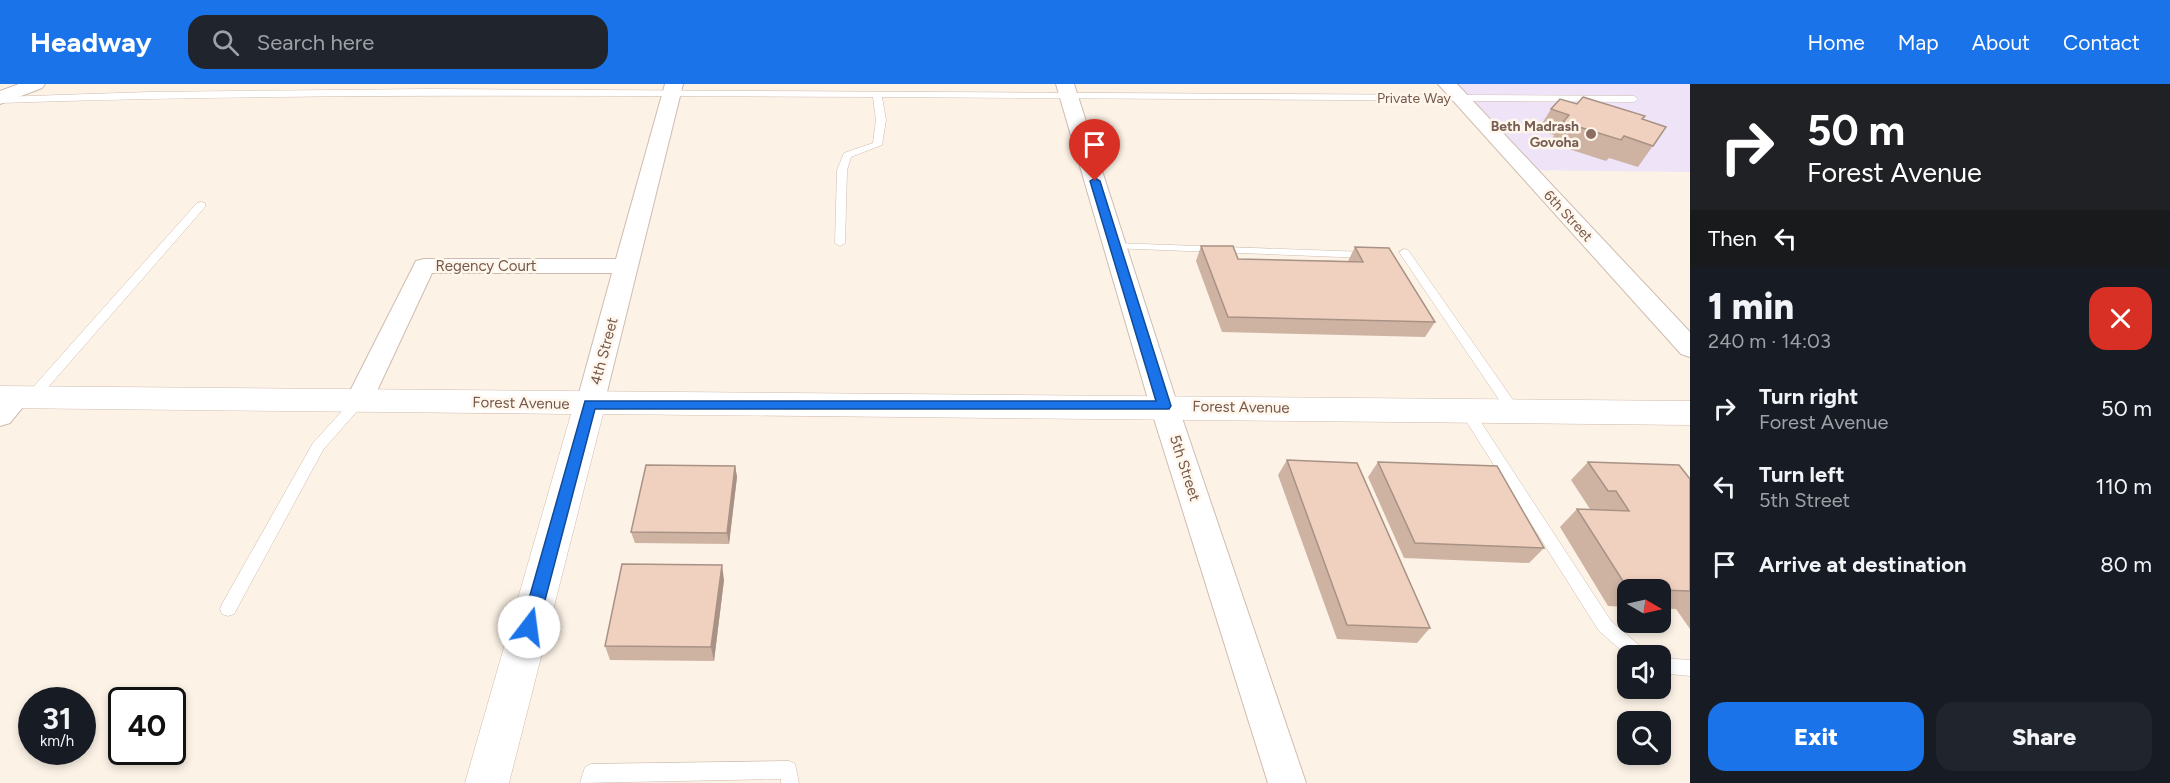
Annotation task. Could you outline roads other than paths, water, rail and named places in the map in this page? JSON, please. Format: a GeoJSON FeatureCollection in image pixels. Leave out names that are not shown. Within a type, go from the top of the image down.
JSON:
{"type":"FeatureCollection","features":[{"type":"Feature","properties":{"kind":"street"},"geometry":{"type":"LineString","coordinates":[[0,99],[36,84]]}},
{"type":"Feature","properties":{"kind":"street","name":"4th Street"},"geometry":{"type":"LineString","coordinates":[[487,783],[673,89]]}},
{"type":"Feature","properties":{"kind":"street","name":"5th Street"},"geometry":{"type":"LineString","coordinates":[[1066,89],[1164,406],[1287,783]]}},
{"type":"Feature","properties":{"kind":"street","name":"6th Street"},"geometry":{"type":"LineString","coordinates":[[1453,91],[1690,348]]}},
{"type":"Feature","properties":{"kind":"street","name":"Regency Court"},"geometry":{"type":"LineString","coordinates":[[359,401],[424,266],[626,266]]}},
{"type":"Feature","properties":{"kind":"street","name":"Forest Avenue"},"geometry":{"type":"LineString","coordinates":[[12,402],[359,401],[1164,406],[1690,413]]}},
{"type":"Feature","properties":{"kind":"lane"},"geometry":{"type":"LineString","coordinates":[[365,93],[378,84]]}},
{"type":"Feature","properties":{"kind":"lane","name":"Private Way"},"geometry":{"type":"LineString","coordinates":[[0,99],[557,88],[877,94],[1066,89],[1453,91],[1634,99]]}},
{"type":"Feature","properties":{"kind":"lane"},"geometry":{"type":"LineString","coordinates":[[840,243],[842,170],[847,155],[877,144],[881,120],[877,94]]}},
{"type":"Feature","properties":{"kind":"lane"},"geometry":{"type":"LineString","coordinates":[[12,402],[201,205]]}},
{"type":"Feature","properties":{"kind":"lane"},"geometry":{"type":"LineString","coordinates":[[1115,246],[1366,255]]}},
{"type":"Feature","properties":{"kind":"lane"},"geometry":{"type":"LineString","coordinates":[[1404,252],[1513,410]]}},
{"type":"Feature","properties":{"kind":"lane"},"geometry":{"type":"LineString","coordinates":[[228,609],[318,447],[359,401]]}},
{"type":"Feature","properties":{"kind":"lane"},"geometry":{"type":"LineString","coordinates":[[1466,410],[1605,626],[1627,645]]}},
{"type":"Feature","properties":{"kind":"lane"},"geometry":{"type":"LineString","coordinates":[[1671,666],[1690,668]]}},
{"type":"Feature","properties":{"kind":"lane"},"geometry":{"type":"LineString","coordinates":[[589,783],[591,773],[789,770],[790,783]]}},
{"type":"Feature","properties":{"kind":"place","name":"Beth Madrash Govoha"},"geometry":{"type":"Point","coordinates":[1591,134]}}]}
